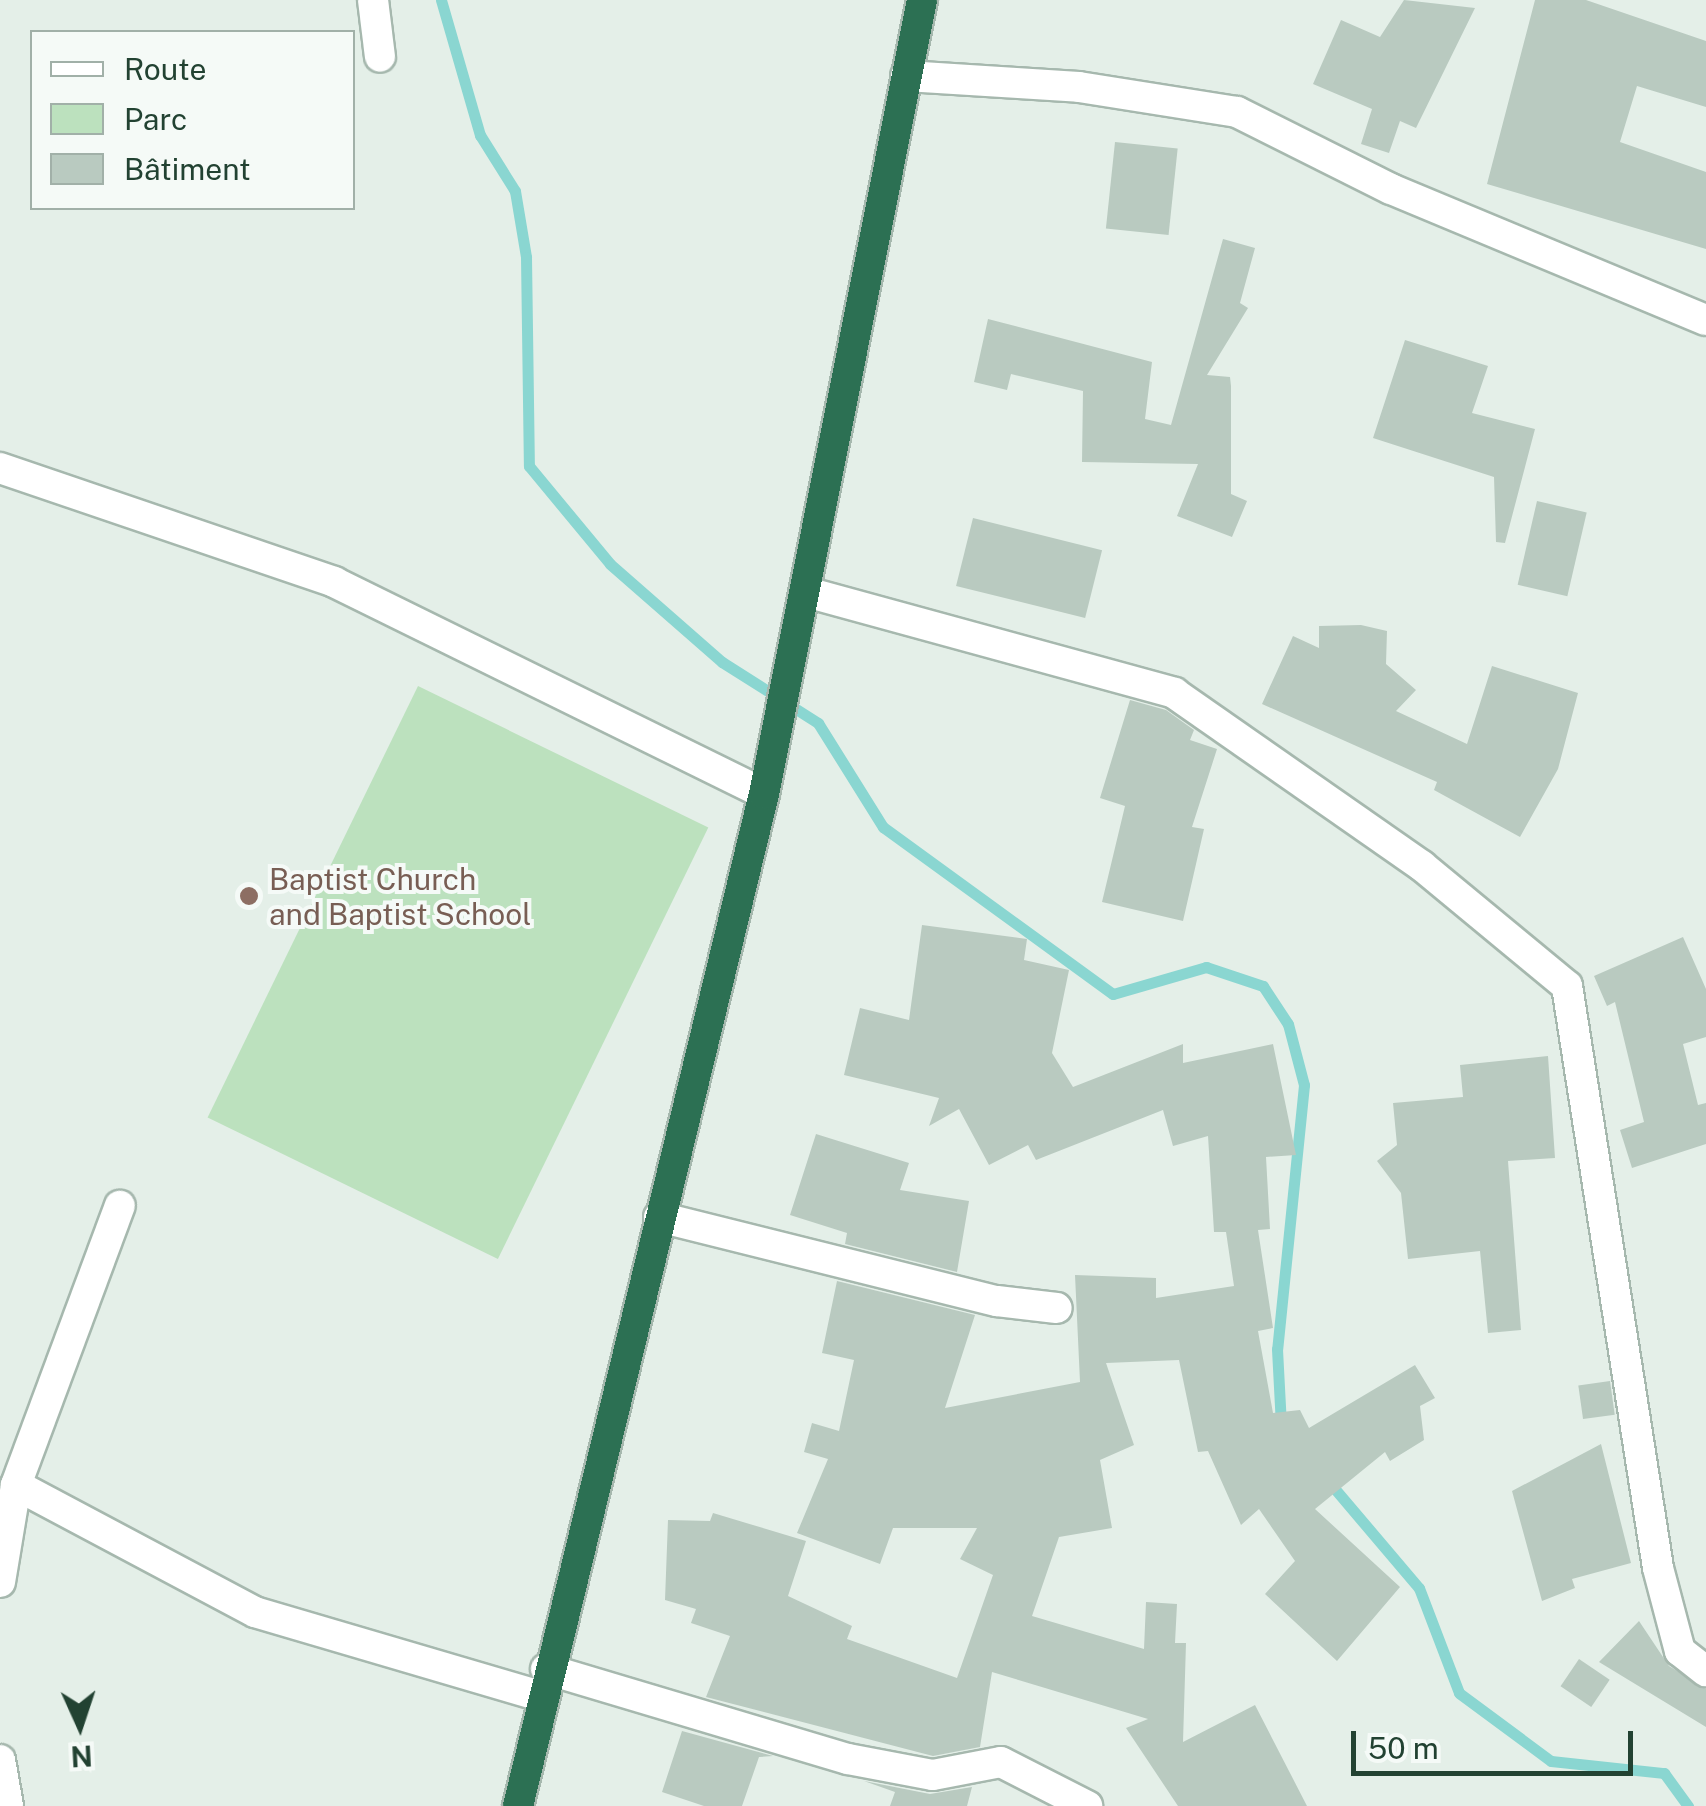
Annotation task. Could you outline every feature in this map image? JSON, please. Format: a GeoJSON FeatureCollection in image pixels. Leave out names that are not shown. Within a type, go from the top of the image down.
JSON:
{"type":"FeatureCollection","features":[{"type":"Feature","properties":{"kind":"highway"},"geometry":{"type":"LineString","coordinates":[[518,1806],[543,1682],[764,794],[922,0]]}},
{"type":"Feature","properties":{"kind":"street"},"geometry":{"type":"LineString","coordinates":[[373,0],[380,57]]}},
{"type":"Feature","properties":{"kind":"street"},"geometry":{"type":"LineString","coordinates":[[906,76],[1079,87],[1238,112],[1390,189],[1706,320]]}},
{"type":"Feature","properties":{"kind":"street"},"geometry":{"type":"LineString","coordinates":[[0,468],[334,582],[764,794]]}},
{"type":"Feature","properties":{"kind":"street"},"geometry":{"type":"LineString","coordinates":[[806,592],[1174,693],[1422,866],[1567,986],[1658,1568],[1680,1651],[1706,1671]]}},
{"type":"Feature","properties":{"kind":"street"},"geometry":{"type":"LineString","coordinates":[[0,1582],[16,1485],[120,1206]]}},
{"type":"Feature","properties":{"kind":"street"},"geometry":{"type":"LineString","coordinates":[[659,1217],[997,1302],[1057,1308]]}},
{"type":"Feature","properties":{"kind":"street"},"geometry":{"type":"LineString","coordinates":[[16,1485],[255,1612],[848,1759],[933,1775],[1001,1762],[1087,1806]]}},
{"type":"Feature","properties":{"kind":"street"},"geometry":{"type":"LineString","coordinates":[[0,1760],[8,1806]]}},
{"type":"Feature","properties":{"kind":"green space"},"geometry":{"type":"Polygon","coordinates":[[[418,686],[708,828],[498,1259],[208,1117],[418,686]]]}},
{"type":"Feature","properties":{"kind":"building"},"geometry":{"type":"Polygon","coordinates":[[[1404,0],[1475,8],[1416,128],[1400,121],[1389,153],[1361,144],[1372,109],[1313,84],[1341,20],[1380,37],[1404,0]]]}},
{"type":"Feature","properties":{"kind":"building"},"geometry":{"type":"Polygon","coordinates":[[[1535,0],[1586,0],[1706,41],[1706,107],[1637,86],[1620,142],[1706,172],[1706,249],[1487,184],[1535,0]]]}},
{"type":"Feature","properties":{"kind":"building"},"geometry":{"type":"Polygon","coordinates":[[[1115,142],[1178,149],[1169,235],[1106,229],[1115,142]]]}},
{"type":"Feature","properties":{"kind":"building"},"geometry":{"type":"Polygon","coordinates":[[[1223,239],[1255,248],[1240,303],[1248,308],[1207,375],[1230,377],[1231,494],[1247,501],[1232,537],[1177,516],[1198,464],[1082,462],[1083,391],[1011,374],[1007,390],[974,382],[988,319],[1152,362],[1145,419],[1171,425],[1223,239]]]}},
{"type":"Feature","properties":{"kind":"building"},"geometry":{"type":"Polygon","coordinates":[[[1405,340],[1488,366],[1472,413],[1535,429],[1505,543],[1496,542],[1494,477],[1373,438],[1405,340]]]}},
{"type":"Feature","properties":{"kind":"building"},"geometry":{"type":"Polygon","coordinates":[[[1537,501],[1587,512],[1567,596],[1518,585],[1537,501]]]}},
{"type":"Feature","properties":{"kind":"building"},"geometry":{"type":"Polygon","coordinates":[[[973,518],[1102,550],[1085,618],[956,586],[973,518]]]}},
{"type":"Feature","properties":{"kind":"building"},"geometry":{"type":"Polygon","coordinates":[[[1361,625],[1387,631],[1386,664],[1416,690],[1396,711],[1467,744],[1492,666],[1578,693],[1558,769],[1520,837],[1434,790],[1437,782],[1262,704],[1293,636],[1319,648],[1319,626],[1361,625]]]}},
{"type":"Feature","properties":{"kind":"building"},"geometry":{"type":"Polygon","coordinates":[[[1130,700],[1166,710],[1194,730],[1190,740],[1217,749],[1192,827],[1204,829],[1183,921],[1102,902],[1125,806],[1100,798],[1130,700]]]}},
{"type":"Feature","properties":{"kind":"building"},"geometry":{"type":"Polygon","coordinates":[[[922,925],[1027,939],[1024,960],[1069,970],[1052,1053],[1073,1087],[1183,1044],[1183,1063],[1273,1044],[1296,1155],[1266,1157],[1270,1229],[1258,1230],[1273,1328],[1258,1331],[1273,1413],[1300,1410],[1309,1428],[1415,1365],[1435,1398],[1420,1406],[1424,1440],[1390,1461],[1385,1452],[1315,1509],[1400,1587],[1337,1661],[1265,1594],[1295,1561],[1259,1509],[1241,1525],[1208,1451],[1198,1452],[1179,1360],[1106,1363],[1134,1445],[1100,1460],[1112,1528],[1059,1537],[1032,1616],[1144,1649],[1146,1602],[1177,1604],[1175,1643],[1186,1643],[1183,1742],[1255,1705],[1307,1806],[1178,1806],[1126,1728],[1148,1719],[992,1672],[980,1747],[933,1756],[706,1697],[730,1636],[691,1623],[696,1609],[665,1600],[668,1520],[710,1521],[713,1513],[806,1541],[788,1596],[852,1626],[847,1639],[957,1678],[993,1575],[960,1559],[977,1528],[893,1528],[880,1564],[797,1533],[828,1459],[804,1452],[812,1423],[839,1431],[854,1360],[822,1353],[837,1281],[975,1315],[945,1408],[1080,1382],[1075,1275],[1156,1278],[1156,1298],[1234,1286],[1226,1232],[1214,1232],[1208,1136],[1173,1146],[1163,1110],[1036,1160],[1028,1145],[989,1165],[959,1109],[929,1126],[939,1098],[844,1075],[860,1008],[909,1020],[922,925]]]}},
{"type":"Feature","properties":{"kind":"building"},"geometry":{"type":"Polygon","coordinates":[[[1683,937],[1706,989],[1706,1037],[1683,1044],[1698,1105],[1706,1103],[1706,1144],[1632,1168],[1620,1130],[1644,1122],[1615,1002],[1607,1006],[1594,976],[1683,937]]]}},
{"type":"Feature","properties":{"kind":"building"},"geometry":{"type":"Polygon","coordinates":[[[1548,1056],[1555,1158],[1508,1161],[1521,1330],[1488,1333],[1480,1251],[1408,1259],[1401,1193],[1377,1161],[1397,1145],[1393,1103],[1463,1097],[1460,1065],[1548,1056]]]}},
{"type":"Feature","properties":{"kind":"building"},"geometry":{"type":"Polygon","coordinates":[[[816,1134],[909,1163],[900,1190],[969,1201],[957,1272],[845,1244],[847,1233],[790,1215],[816,1134]]]}},
{"type":"Feature","properties":{"kind":"building"},"geometry":{"type":"Polygon","coordinates":[[[1610,1381],[1615,1415],[1583,1419],[1578,1385],[1610,1381]]]}},
{"type":"Feature","properties":{"kind":"building"},"geometry":{"type":"Polygon","coordinates":[[[1601,1444],[1631,1563],[1572,1579],[1575,1588],[1542,1601],[1512,1491],[1601,1444]]]}},
{"type":"Feature","properties":{"kind":"building"},"geometry":{"type":"Polygon","coordinates":[[[1639,1621],[1669,1666],[1706,1689],[1706,1727],[1599,1662],[1639,1621]]]}},
{"type":"Feature","properties":{"kind":"building"},"geometry":{"type":"Polygon","coordinates":[[[1579,1659],[1610,1680],[1591,1707],[1561,1686],[1579,1659]]]}},
{"type":"Feature","properties":{"kind":"building"},"geometry":{"type":"Polygon","coordinates":[[[682,1731],[773,1756],[759,1757],[742,1806],[704,1806],[662,1792],[682,1731]]]}},
{"type":"Feature","properties":{"kind":"building"},"geometry":{"type":"Polygon","coordinates":[[[864,1781],[930,1794],[972,1787],[967,1806],[890,1806],[895,1792],[864,1781]]]}},
{"type":"Feature","properties":{"kind":"waterway"},"geometry":{"type":"LineString","coordinates":[[441,0],[480,135],[515,191],[526,257],[529,466],[610,564],[722,662],[818,723],[883,827],[1113,994],[1206,967],[1263,986],[1288,1024],[1304,1085],[1277,1349],[1281,1426]]}},
{"type":"Feature","properties":{"kind":"waterway"},"geometry":{"type":"LineString","coordinates":[[1329,1482],[1419,1588],[1459,1693],[1551,1761],[1664,1773],[1688,1806]]}},
{"type":"Feature","properties":{"kind":"place","name":"Baptist Church and Baptist School"},"geometry":{"type":"Point","coordinates":[249,896]}}]}
